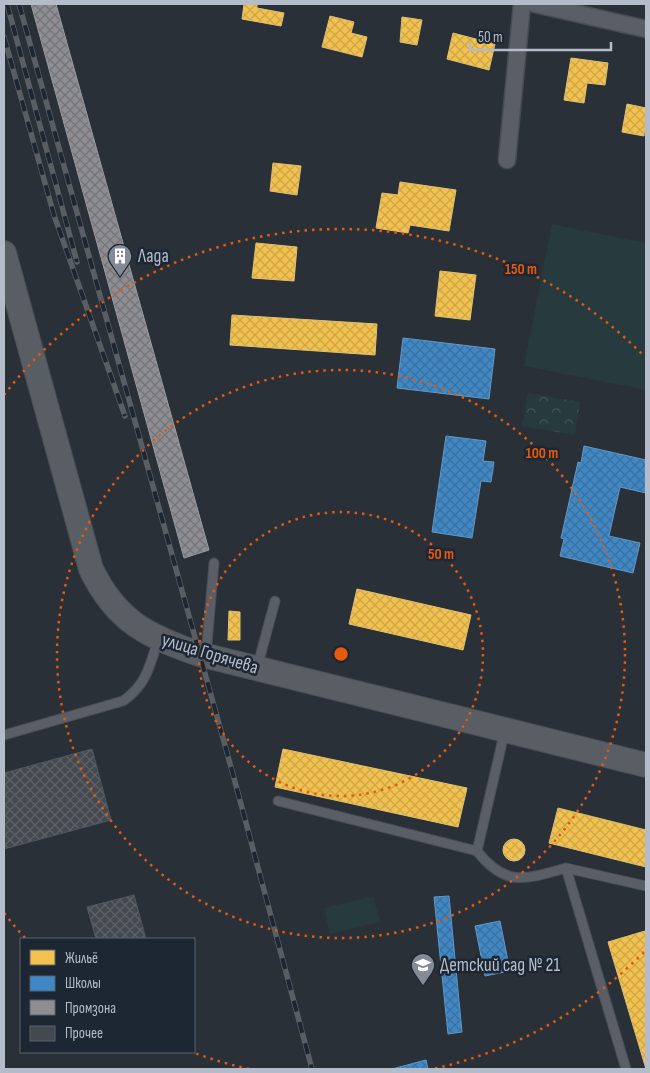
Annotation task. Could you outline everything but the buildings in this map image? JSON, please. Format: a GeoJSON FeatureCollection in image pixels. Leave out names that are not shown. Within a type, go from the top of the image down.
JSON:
{"type":"FeatureCollection","features":[{"type":"Feature","properties":{"kind":"main road","name":"улица Горячева"},"geometry":{"type":"LineString","coordinates":[[4,253],[91,569],[101,590],[114,606],[137,627],[158,640],[206,656],[646,765]]}},
{"type":"Feature","properties":{"kind":"street"},"geometry":{"type":"LineString","coordinates":[[507,160],[522,4]]}},
{"type":"Feature","properties":{"kind":"street"},"geometry":{"type":"LineString","coordinates":[[535,4],[646,30]]}},
{"type":"Feature","properties":{"kind":"lane"},"geometry":{"type":"LineString","coordinates":[[206,656],[214,563]]}},
{"type":"Feature","properties":{"kind":"lane"},"geometry":{"type":"LineString","coordinates":[[257,668],[275,601]]}},
{"type":"Feature","properties":{"kind":"lane"},"geometry":{"type":"LineString","coordinates":[[4,735],[123,702],[138,691],[149,670],[158,640]]}},
{"type":"Feature","properties":{"kind":"lane"},"geometry":{"type":"LineString","coordinates":[[477,851],[505,730]]}},
{"type":"Feature","properties":{"kind":"lane"},"geometry":{"type":"LineString","coordinates":[[278,801],[477,851],[490,868],[515,878],[535,876],[566,868],[646,886]]}},
{"type":"Feature","properties":{"kind":"lane"},"geometry":{"type":"LineString","coordinates":[[566,868],[626,1069]]}},
{"type":"Feature","properties":{"kind":"green space"},"geometry":{"type":"Polygon","coordinates":[[[552,224],[646,243],[646,390],[524,366],[552,224]]]}},
{"type":"Feature","properties":{"kind":"green space"},"geometry":{"type":"Polygon","coordinates":[[[528,393],[580,402],[575,435],[522,426],[528,393]]]}},
{"type":"Feature","properties":{"kind":"green space"},"geometry":{"type":"Polygon","coordinates":[[[373,896],[380,922],[330,934],[324,908],[373,896]]]}},
{"type":"Feature","properties":{"kind":"railway"},"geometry":{"type":"LineString","coordinates":[[7,4],[77,262]]}},
{"type":"Feature","properties":{"kind":"railway"},"geometry":{"type":"LineString","coordinates":[[19,4],[231,767],[312,1069]]}},
{"type":"Feature","properties":{"kind":"railway"},"geometry":{"type":"LineString","coordinates":[[4,37],[54,215],[125,416]]}},
{"type":"Feature","properties":{"kind":"place","name":"Лада"},"geometry":{"type":"Point","coordinates":[120,277]}},
{"type":"Feature","properties":{"kind":"place","name":"Детский сад № 21"},"geometry":{"type":"Point","coordinates":[423,986]}}]}
